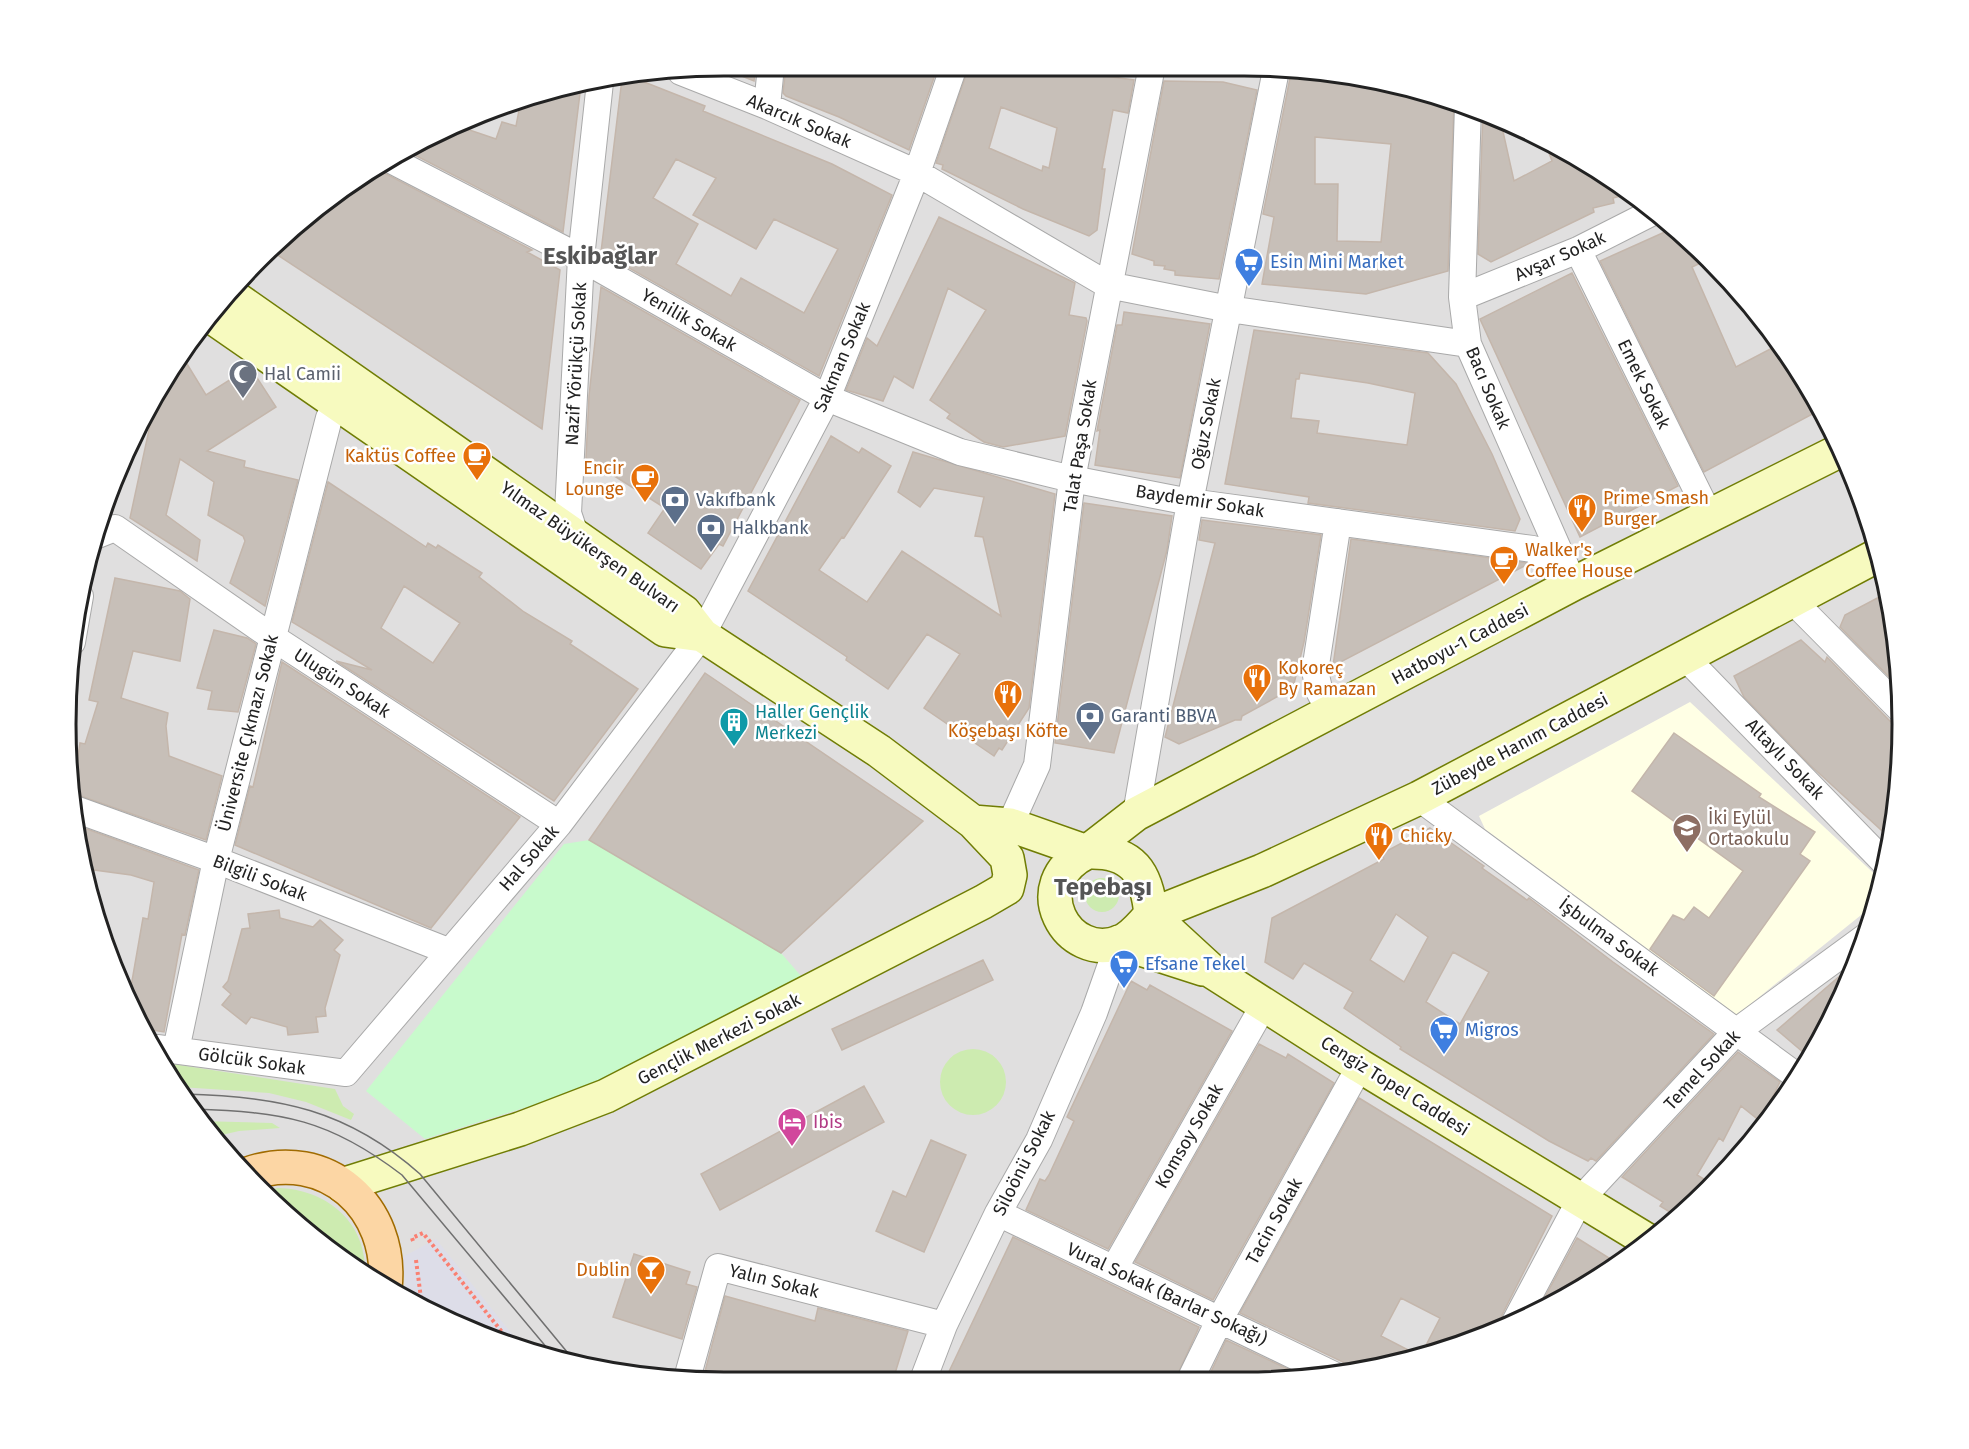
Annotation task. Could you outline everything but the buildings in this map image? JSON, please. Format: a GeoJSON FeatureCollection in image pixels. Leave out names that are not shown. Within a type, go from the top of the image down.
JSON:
{"type":"FeatureCollection","features":[{"type":"Feature","properties":{"kind":"main road","name":"Yılmaz Büyükerşen Bulvarı"},"geometry":{"type":"LineString","coordinates":[[236,298],[684,612],[702,635]]}},
{"type":"Feature","properties":{"kind":"main road","name":"Yılmaz Büyükerşen Bulvarı"},"geometry":{"type":"LineString","coordinates":[[218,321],[665,630],[702,635]]}},
{"type":"Feature","properties":{"kind":"main road","name":"Hatboyu-1 Caddesi"},"geometry":{"type":"LineString","coordinates":[[1079,856],[1136,814],[1573,584],[1833,454]]}},
{"type":"Feature","properties":{"kind":"main road","name":"Zübeyde Hanım Caddesi"},"geometry":{"type":"LineString","coordinates":[[1150,915],[1262,871],[1419,798],[1684,656],[1871,560]]}},
{"type":"Feature","properties":{"kind":"main road"},"geometry":{"type":"LineString","coordinates":[[702,635],[879,751],[973,822],[1074,936],[1088,943],[1104,946],[1119,942],[1132,935],[1150,915],[1146,881],[1137,868],[1126,859],[1112,854],[1079,856],[1010,825],[973,822]]}},
{"type":"Feature","properties":{"kind":"main road"},"geometry":{"type":"LineString","coordinates":[[1025,879],[1056,881],[1079,856]]}},
{"type":"Feature","properties":{"kind":"main road","name":"Gençlik Merkezi Sokak"},"geometry":{"type":"LineString","coordinates":[[342,1185],[520,1129],[606,1096],[1025,879]]}},
{"type":"Feature","properties":{"kind":"main road","name":"Cengiz Topel Caddesi"},"geometry":{"type":"LineString","coordinates":[[1150,915],[1213,972],[1265,1003],[1360,1066],[1642,1237]]}},
{"type":"Feature","properties":{"kind":"main road"},"geometry":{"type":"LineString","coordinates":[[1119,942],[1213,972]]}},
{"type":"Feature","properties":{"kind":"main road"},"geometry":{"type":"LineString","coordinates":[[256,1172],[291,1168],[317,1173],[342,1185],[405,1253]]}},
{"type":"Feature","properties":{"kind":"main road"},"geometry":{"type":"LineString","coordinates":[[390,1279],[405,1253]]}},
{"type":"Feature","properties":{"kind":"main road"},"geometry":{"type":"LineString","coordinates":[[400,1286],[405,1253]]}},
{"type":"Feature","properties":{"kind":"street"},"geometry":{"type":"LineString","coordinates":[[767,106],[770,76]]}},
{"type":"Feature","properties":{"kind":"street","name":"Sakman Sokak"},"geometry":{"type":"LineString","coordinates":[[702,635],[827,398],[917,173],[951,76]]}},
{"type":"Feature","properties":{"kind":"street","name":"Talat Paşa Sokak"},"geometry":{"type":"LineString","coordinates":[[1010,825],[1037,765],[1072,479],[1150,76]]}},
{"type":"Feature","properties":{"kind":"street","name":"Akarcık Sokak"},"geometry":{"type":"LineString","coordinates":[[695,77],[767,106],[917,173],[1108,285],[1229,309],[1468,344]]}},
{"type":"Feature","properties":{"kind":"street","name":"Oğuz Sokak"},"geometry":{"type":"LineString","coordinates":[[1136,814],[1190,502],[1275,77]]}},
{"type":"Feature","properties":{"kind":"street","name":"Nazif Yörükçü Sokak"},"geometry":{"type":"LineString","coordinates":[[576,537],[568,513],[581,258],[599,89]]}},
{"type":"Feature","properties":{"kind":"street","name":"Bacı Sokak"},"geometry":{"type":"LineString","coordinates":[[1468,117],[1462,297],[1468,344],[1573,584]]}},
{"type":"Feature","properties":{"kind":"street","name":"Yenilik Sokak"},"geometry":{"type":"LineString","coordinates":[[399,164],[581,258],[827,398]]}},
{"type":"Feature","properties":{"kind":"street","name":"Avşar Sokak"},"geometry":{"type":"LineString","coordinates":[[1462,297],[1578,250],[1646,216]]}},
{"type":"Feature","properties":{"kind":"street","name":"Emek Sokak"},"geometry":{"type":"LineString","coordinates":[[1578,250],[1710,517]]}},
{"type":"Feature","properties":{"kind":"street","name":"Baydemir Sokak"},"geometry":{"type":"LineString","coordinates":[[827,398],[960,452],[1072,479],[1190,502],[1533,549],[1573,584]]}},
{"type":"Feature","properties":{"kind":"street","name":"Üniversite Çıkmazı Sokak"},"geometry":{"type":"LineString","coordinates":[[167,1049],[329,418]]}},
{"type":"Feature","properties":{"kind":"street"},"geometry":{"type":"LineString","coordinates":[[1330,712],[1320,693],[1315,671],[1338,522]]}},
{"type":"Feature","properties":{"kind":"street","name":"Ulugün Sokak"},"geometry":{"type":"LineString","coordinates":[[106,531],[115,528],[273,638],[559,824]]}},
{"type":"Feature","properties":{"kind":"street"},"geometry":{"type":"LineString","coordinates":[[1793,601],[1891,700]]}},
{"type":"Feature","properties":{"kind":"street","name":"Hal Sokak"},"geometry":{"type":"LineString","coordinates":[[346,1073],[559,824],[702,635]]}},
{"type":"Feature","properties":{"kind":"street","name":"Altaylı Sokak"},"geometry":{"type":"LineString","coordinates":[[1684,656],[1879,856]]}},
{"type":"Feature","properties":{"kind":"street","name":"İşbulma Sokak"},"geometry":{"type":"LineString","coordinates":[[1419,798],[1791,1072]]}},
{"type":"Feature","properties":{"kind":"street","name":"Bilgili Sokak"},"geometry":{"type":"LineString","coordinates":[[82,812],[216,860],[448,951]]}},
{"type":"Feature","properties":{"kind":"street","name":"Siloönü Sokak"},"geometry":{"type":"LineString","coordinates":[[926,1372],[944,1325],[998,1212],[1039,1140],[1094,1013],[1119,942]]}},
{"type":"Feature","properties":{"kind":"street","name":"Temel Sokak"},"geometry":{"type":"LineString","coordinates":[[1521,1310],[1580,1200],[1737,1031],[1851,951]]}},
{"type":"Feature","properties":{"kind":"street","name":"Komsoy Sokak"},"geometry":{"type":"LineString","coordinates":[[1114,1269],[1265,1003]]}},
{"type":"Feature","properties":{"kind":"street","name":"Gölcük Sokak"},"geometry":{"type":"LineString","coordinates":[[167,1049],[346,1073]]}},
{"type":"Feature","properties":{"kind":"street","name":"Tacin Sokak"},"geometry":{"type":"LineString","coordinates":[[1194,1372],[1220,1319],[1360,1066]]}},
{"type":"Feature","properties":{"kind":"street","name":"Vural Sokak (Barlar Sokağı)"},"geometry":{"type":"LineString","coordinates":[[998,1212],[1320,1368]]}},
{"type":"Feature","properties":{"kind":"street","name":"Yalın Sokak"},"geometry":{"type":"LineString","coordinates":[[689,1371],[718,1267],[944,1325]]}},
{"type":"Feature","properties":{"kind":"path"},"geometry":{"type":"LineString","coordinates":[[419,1296],[405,1253],[412,1238],[423,1233],[503,1333]]}},
{"type":"Feature","properties":{"kind":"shaded area"},"geometry":{"type":"Polygon","coordinates":[[[724,76],[1244,76],[1329,82],[1371,89],[1453,111],[1531,143],[1569,163],[1639,210],[1672,237],[1732,297],[1759,330],[1806,401],[1826,438],[1858,516],[1880,598],[1887,640],[1891,682],[1891,767],[1880,851],[1870,892],[1858,933],[1826,1011],[1806,1048],[1759,1119],[1703,1183],[1672,1212],[1605,1263],[1531,1306],[1453,1338],[1371,1360],[1329,1367],[1244,1372],[682,1371],[598,1360],[557,1350],[516,1338],[438,1306],[400,1286],[330,1239],[266,1183],[237,1152],[186,1085],[143,1011],[111,933],[89,851],[82,809],[76,724],[82,640],[99,557],[126,477],[163,400],[210,330],[266,266],[330,210],[400,163],[438,143],[516,111],[598,89],[682,78],[724,76]]]}},
{"type":"Feature","properties":{"kind":"shaded area","name":"İki Eylül Ortaokulu"},"geometry":{"type":"Polygon","coordinates":[[[1690,702],[1874,874],[1864,913],[1737,1015],[1485,829],[1479,816],[1690,702]]]}},
{"type":"Feature","properties":{"kind":"shaded area"},"geometry":{"type":"Polygon","coordinates":[[[436,1239],[515,1337],[438,1306],[407,1290],[401,1258],[436,1239]]]}},
{"type":"Feature","properties":{"kind":"green space"},"geometry":{"type":"Polygon","coordinates":[[[589,840],[781,953],[801,976],[581,1090],[425,1139],[366,1091],[564,844],[589,840]]]}},
{"type":"Feature","properties":{"kind":"green space"},"geometry":{"type":"Polygon","coordinates":[[[1102,878],[1114,883],[1119,895],[1114,907],[1102,912],[1090,907],[1085,895],[1090,883],[1102,878]]]}},
{"type":"Feature","properties":{"kind":"green space"},"geometry":{"type":"Polygon","coordinates":[[[973,1049],[985,1052],[996,1059],[1003,1070],[1006,1082],[1003,1094],[996,1105],[985,1112],[973,1115],[961,1112],[950,1105],[943,1094],[940,1082],[943,1070],[950,1059],[961,1052],[973,1049]]]}},
{"type":"Feature","properties":{"kind":"green space"},"geometry":{"type":"Polygon","coordinates":[[[173,1064],[335,1089],[343,1106],[354,1114],[351,1120],[306,1102],[269,1093],[188,1088],[173,1064]]]}},
{"type":"Feature","properties":{"kind":"green space"},"geometry":{"type":"Polygon","coordinates":[[[212,1121],[272,1123],[280,1128],[239,1131],[223,1135],[212,1121]]]}},
{"type":"Feature","properties":{"kind":"green space"},"geometry":{"type":"Polygon","coordinates":[[[273,1189],[296,1190],[312,1195],[327,1202],[340,1212],[351,1224],[359,1238],[364,1263],[330,1239],[273,1189]]]}},
{"type":"Feature","properties":{"kind":"tram line"},"geometry":{"type":"LineString","coordinates":[[193,1094],[251,1098],[311,1111],[339,1121],[393,1152],[420,1174],[568,1353]]}},
{"type":"Feature","properties":{"kind":"tram line"},"geometry":{"type":"LineString","coordinates":[[203,1109],[279,1116],[304,1122],[328,1130],[376,1156],[402,1175],[546,1347]]}},
{"type":"Feature","properties":{"kind":"place","name":"Esin Mini Market"},"geometry":{"type":"Point","coordinates":[1249,288]}},
{"type":"Feature","properties":{"kind":"place","name":"Hal Camii"},"geometry":{"type":"Point","coordinates":[243,400]}},
{"type":"Feature","properties":{"kind":"place","name":"Kaktüs Coffee"},"geometry":{"type":"Point","coordinates":[477,482]}},
{"type":"Feature","properties":{"kind":"place","name":"Encir Lounge"},"geometry":{"type":"Point","coordinates":[645,504]}},
{"type":"Feature","properties":{"kind":"place","name":"Vakıfbank"},"geometry":{"type":"Point","coordinates":[675,526]}},
{"type":"Feature","properties":{"kind":"place","name":"Prime Smash Burger"},"geometry":{"type":"Point","coordinates":[1582,534]}},
{"type":"Feature","properties":{"kind":"place","name":"Halkbank"},"geometry":{"type":"Point","coordinates":[711,554]}},
{"type":"Feature","properties":{"kind":"place","name":"Walker's Coffee House"},"geometry":{"type":"Point","coordinates":[1504,586]}},
{"type":"Feature","properties":{"kind":"place","name":"Kokoreç By Ramazan"},"geometry":{"type":"Point","coordinates":[1257,704]}},
{"type":"Feature","properties":{"kind":"place","name":"Köşebaşı Köfte"},"geometry":{"type":"Point","coordinates":[1008,720]}},
{"type":"Feature","properties":{"kind":"place","name":"Garanti BBVA"},"geometry":{"type":"Point","coordinates":[1090,742]}},
{"type":"Feature","properties":{"kind":"place","name":"Haller Gençlik Merkezi"},"geometry":{"type":"Point","coordinates":[734,748]}},
{"type":"Feature","properties":{"kind":"place","name":"İki Eylül Ortaokulu"},"geometry":{"type":"Point","coordinates":[1687,854]}},
{"type":"Feature","properties":{"kind":"place","name":"Chicky"},"geometry":{"type":"Point","coordinates":[1379,862]}},
{"type":"Feature","properties":{"kind":"place","name":"Efsane Tekel"},"geometry":{"type":"Point","coordinates":[1124,990]}},
{"type":"Feature","properties":{"kind":"place","name":"Migros"},"geometry":{"type":"Point","coordinates":[1444,1056]}},
{"type":"Feature","properties":{"kind":"place","name":"Ibis"},"geometry":{"type":"Point","coordinates":[792,1148]}},
{"type":"Feature","properties":{"kind":"place","name":"Dublin"},"geometry":{"type":"Point","coordinates":[651,1296]}},
{"type":"Feature","properties":{"kind":"district","name":"Eskibağlar"},"geometry":{"type":"Point","coordinates":[600,256]}},
{"type":"Feature","properties":{"kind":"district","name":"Tepebaşı"},"geometry":{"type":"Point","coordinates":[1103,887]}}]}
